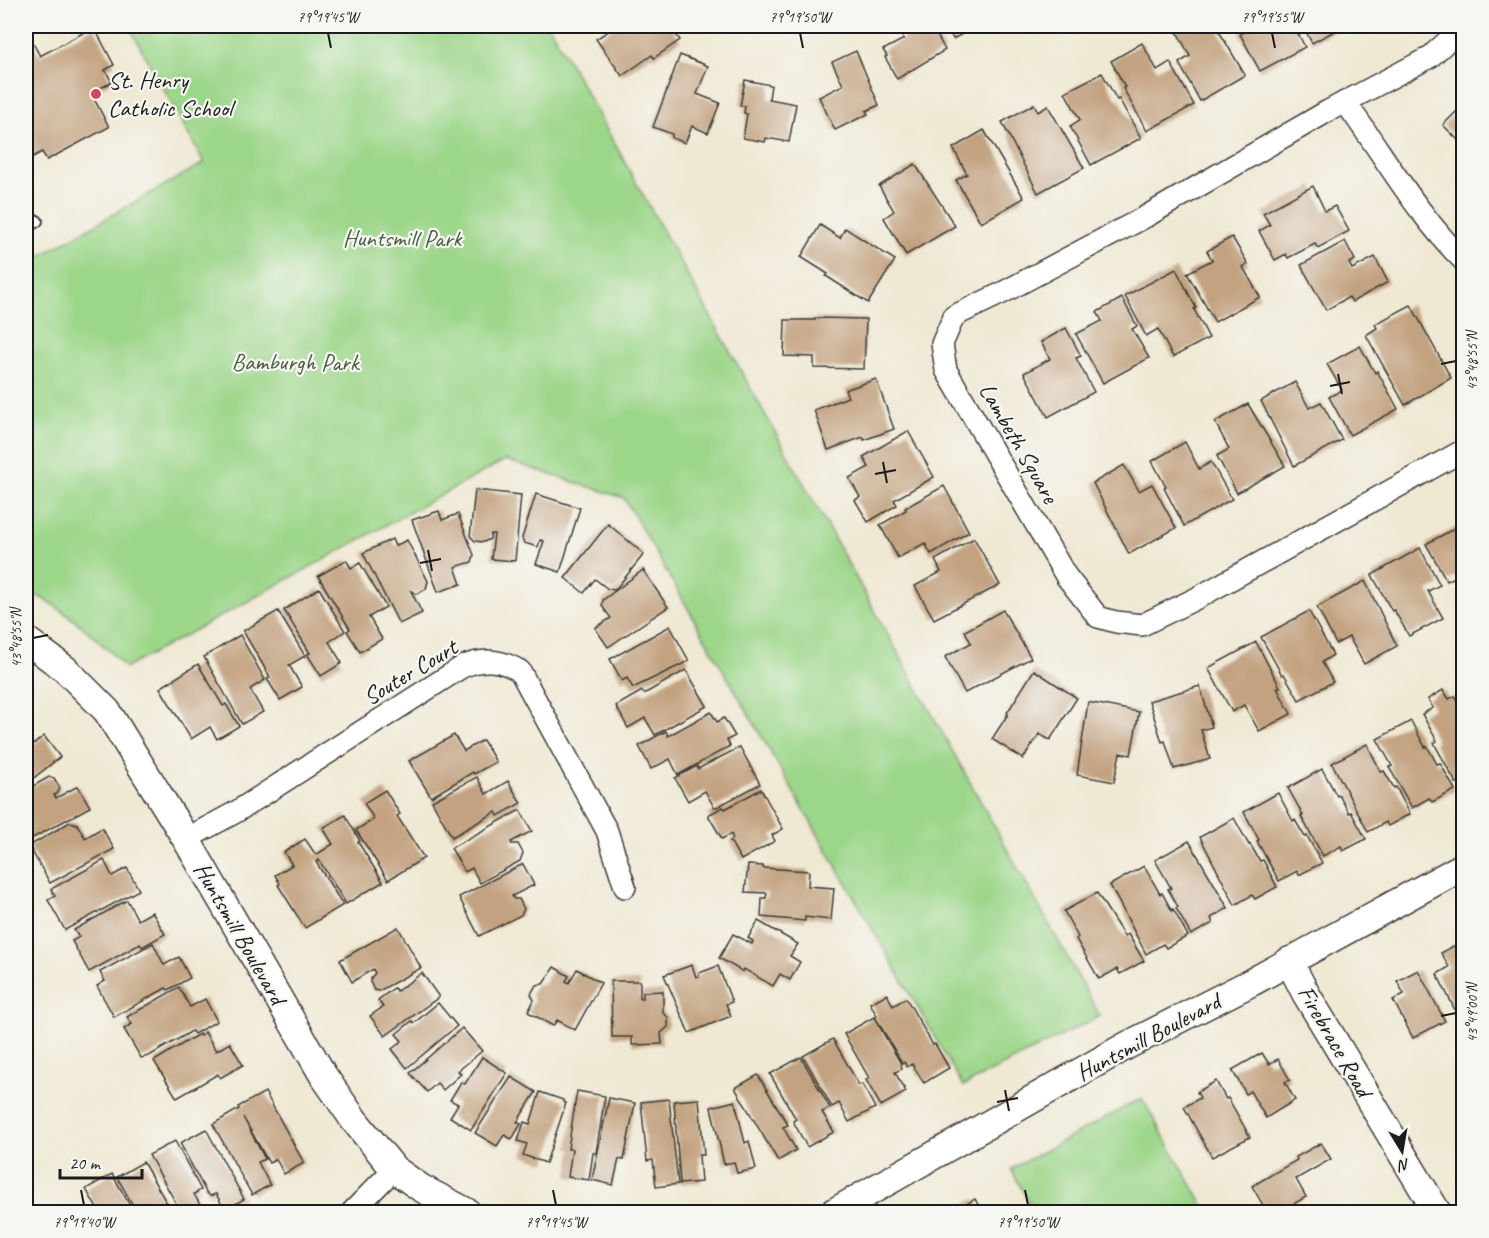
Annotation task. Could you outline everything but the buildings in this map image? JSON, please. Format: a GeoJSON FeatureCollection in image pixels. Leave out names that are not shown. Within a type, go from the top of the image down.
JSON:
{"type":"FeatureCollection","features":[{"type":"Feature","properties":{"kind":"street","name":"Lambeth Square"},"geometry":{"type":"LineString","coordinates":[[1464,26],[1430,57],[1346,102],[1146,217],[1002,294],[954,316],[942,344],[946,370],[1066,576],[1098,617],[1116,622],[1142,625],[1197,598],[1464,450]]}},
{"type":"Feature","properties":{"kind":"street"},"geometry":{"type":"LineString","coordinates":[[1346,102],[1419,208],[1464,261]]}},
{"type":"Feature","properties":{"kind":"street","name":"Huntsmill Boulevard"},"geometry":{"type":"LineString","coordinates":[[26,640],[65,669],[107,711],[186,839],[323,1076],[354,1120],[393,1169],[421,1188],[467,1212]]}},
{"type":"Feature","properties":{"kind":"street","name":"Souter Court"},"geometry":{"type":"LineString","coordinates":[[186,839],[236,812],[462,667],[488,660],[520,670],[608,831],[626,887]]}},
{"type":"Feature","properties":{"kind":"street","name":"Huntsmill Boulevard"},"geometry":{"type":"LineString","coordinates":[[834,1212],[1126,1046],[1252,982],[1464,866]]}},
{"type":"Feature","properties":{"kind":"street","name":"Firebrace Road"},"geometry":{"type":"LineString","coordinates":[[1289,961],[1306,994],[1437,1212]]}},
{"type":"Feature","properties":{"kind":"street"},"geometry":{"type":"LineString","coordinates":[[352,1212],[393,1169]]}},
{"type":"Feature","properties":{"kind":"lane"},"geometry":{"type":"LineString","coordinates":[[26,227],[37,221]]}},
{"type":"Feature","properties":{"kind":"green space","name":"Huntsmill Park"},"geometry":{"type":"Polygon","coordinates":[[[129,26],[549,26],[1100,1016],[963,1086],[624,498],[505,460],[126,668],[79,624],[54,605],[26,590],[26,264],[204,163],[129,26]]]}},
{"type":"Feature","properties":{"kind":"green space"},"geometry":{"type":"Polygon","coordinates":[[[1142,1098],[1207,1212],[1034,1212],[1011,1169],[1142,1098]]]}},
{"type":"Feature","properties":{"kind":"place","name":"St. Henry Catholic School"},"geometry":{"type":"Point","coordinates":[96,94]}},
{"type":"Feature","properties":{"kind":"park label","name":"Bamburgh Park"},"geometry":{"type":"Point","coordinates":[295,362]}}]}
